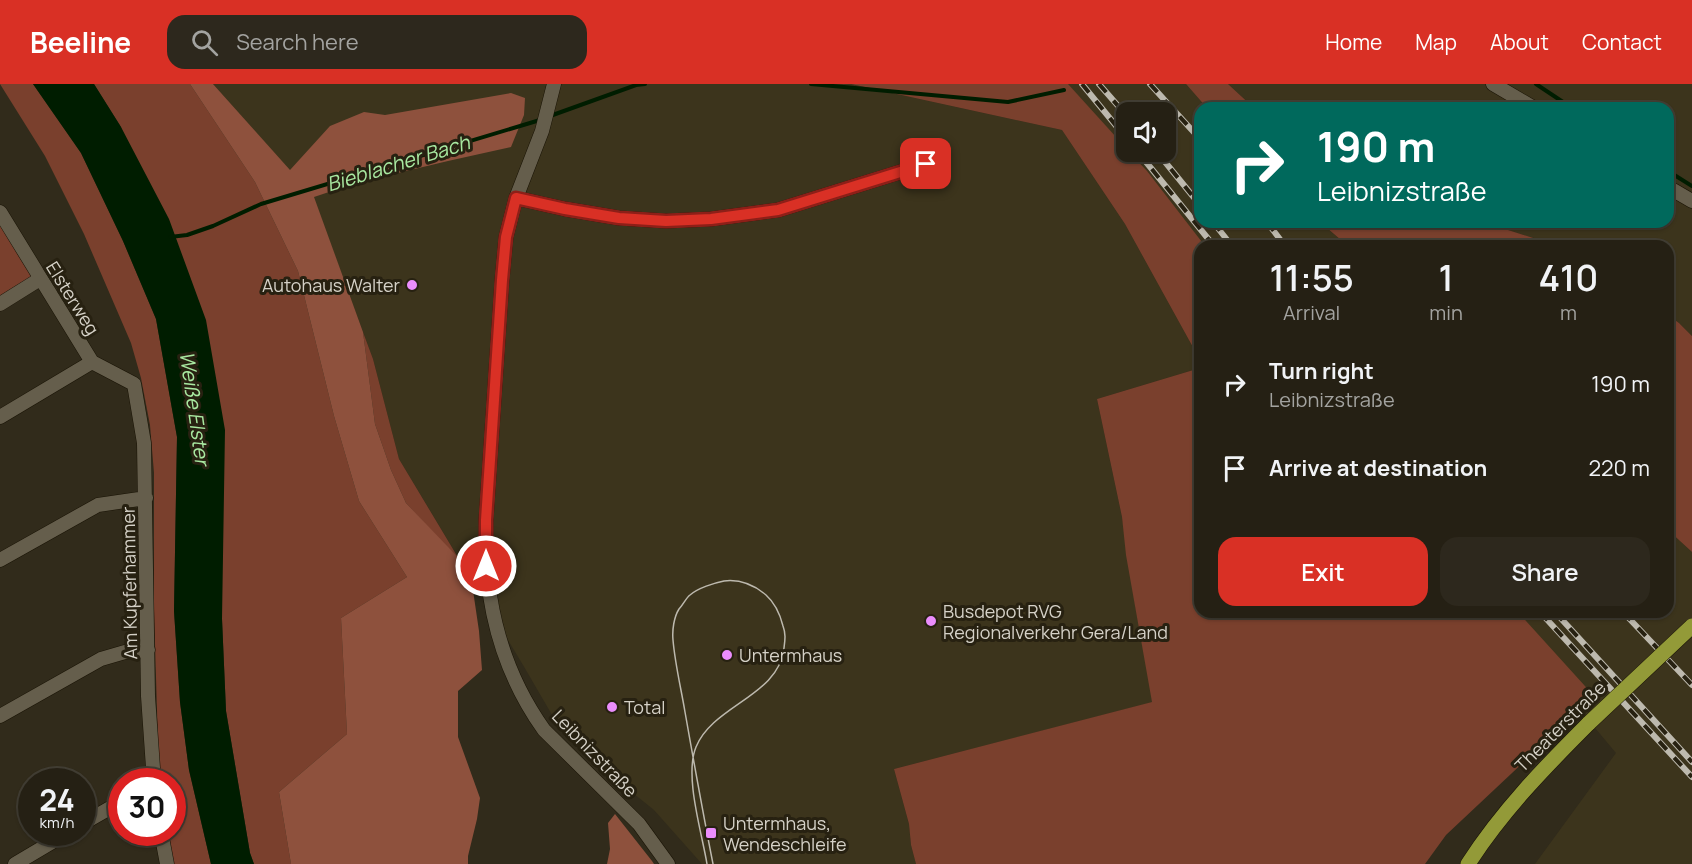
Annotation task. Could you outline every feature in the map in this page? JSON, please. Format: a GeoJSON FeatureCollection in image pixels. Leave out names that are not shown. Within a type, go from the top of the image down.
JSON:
{"type":"FeatureCollection","features":[{"type":"Feature","properties":{"kind":"main road","name":"Theaterstraße"},"geometry":{"type":"LineString","coordinates":[[1468,864],[1499,819],[1543,768],[1692,626]]}},
{"type":"Feature","properties":{"kind":"street","name":"Leibnizstraße"},"geometry":{"type":"LineString","coordinates":[[554,84],[542,131],[516,198],[506,237],[486,520],[487,579],[493,617],[503,654],[532,712],[544,730],[639,824],[668,864]]}},
{"type":"Feature","properties":{"kind":"street"},"geometry":{"type":"LineString","coordinates":[[1493,84],[1524,102]]}},
{"type":"Feature","properties":{"kind":"street"},"geometry":{"type":"LineString","coordinates":[[516,198],[619,218],[666,221],[711,219],[778,210],[926,164]]}},
{"type":"Feature","properties":{"kind":"street"},"geometry":{"type":"LineString","coordinates":[[1674,190],[1692,201]]}},
{"type":"Feature","properties":{"kind":"street","name":"Elsterweg"},"geometry":{"type":"LineString","coordinates":[[0,212],[92,362],[134,384]]}},
{"type":"Feature","properties":{"kind":"street"},"geometry":{"type":"LineString","coordinates":[[0,304],[40,279]]}},
{"type":"Feature","properties":{"kind":"street"},"geometry":{"type":"LineString","coordinates":[[0,417],[92,362]]}},
{"type":"Feature","properties":{"kind":"street","name":"Am Kupferhammer"},"geometry":{"type":"LineString","coordinates":[[134,384],[144,443],[148,696],[153,768]]}},
{"type":"Feature","properties":{"kind":"street"},"geometry":{"type":"LineString","coordinates":[[0,560],[98,506],[146,498]]}},
{"type":"Feature","properties":{"kind":"street"},"geometry":{"type":"LineString","coordinates":[[0,716],[101,659],[125,652],[148,650]]}},
{"type":"Feature","properties":{"kind":"street"},"geometry":{"type":"LineString","coordinates":[[15,864],[45,846]]}},
{"type":"Feature","properties":{"kind":"street"},"geometry":{"type":"LineString","coordinates":[[163,846],[166,864]]}},
{"type":"Feature","properties":{"kind":"shaded area"},"geometry":{"type":"Polygon","coordinates":[[[0,84],[33,84],[81,153],[123,241],[156,319],[177,437],[174,611],[180,702],[189,770],[211,864],[173,864],[170,846],[186,846],[186,768],[159,768],[154,610],[154,473],[150,425],[141,378],[131,343],[84,234],[45,156],[0,84]]]}},
{"type":"Feature","properties":{"kind":"shaded area"},"geometry":{"type":"Polygon","coordinates":[[[94,84],[190,84],[255,182],[298,271],[334,416],[359,501],[407,577],[341,618],[347,734],[279,792],[291,864],[254,864],[250,853],[226,711],[222,619],[121,127],[94,84]]]}},
{"type":"Feature","properties":{"kind":"shaded area"},"geometry":{"type":"Polygon","coordinates":[[[190,84],[213,84],[290,170],[330,126],[364,112],[385,115],[511,93],[525,98],[524,115],[511,147],[356,183],[314,197],[363,332],[375,424],[391,470],[406,503],[470,570],[482,670],[458,691],[458,737],[480,798],[468,864],[291,864],[279,792],[347,734],[341,618],[407,577],[359,501],[334,416],[298,271],[255,182],[190,84]]]}},
{"type":"Feature","properties":{"kind":"shaded area"},"geometry":{"type":"Polygon","coordinates":[[[213,84],[851,84],[1062,130],[1125,224],[1194,349],[1194,370],[1097,399],[1122,517],[1153,702],[894,769],[909,824],[916,864],[702,864],[654,810],[602,768],[555,720],[399,459],[373,359],[313,197],[213,84]]]}},
{"type":"Feature","properties":{"kind":"shaded area"},"geometry":{"type":"Polygon","coordinates":[[[851,84],[1068,84],[1116,137],[1116,162],[1138,162],[1200,240],[1194,240],[1194,349],[1125,224],[1062,130],[851,84]]]}},
{"type":"Feature","properties":{"kind":"shaded area"},"geometry":{"type":"Polygon","coordinates":[[[1056,84],[1186,84],[1202,102],[1194,102],[1194,228],[1327,228],[1341,240],[1195,240],[1125,162],[1176,162],[1176,102],[1116,102],[1116,151],[1056,84]]]}},
{"type":"Feature","properties":{"kind":"shaded area"},"geometry":{"type":"Polygon","coordinates":[[[1186,84],[1228,84],[1248,102],[1202,102],[1186,84]]]}},
{"type":"Feature","properties":{"kind":"shaded area"},"geometry":{"type":"Polygon","coordinates":[[[1228,84],[1692,84],[1692,336],[1674,319],[1674,240],[1539,240],[1502,228],[1674,228],[1674,102],[1248,102],[1228,84]]]}},
{"type":"Feature","properties":{"kind":"shaded area"},"geometry":{"type":"Polygon","coordinates":[[[0,222],[33,277],[0,298],[0,222]]]}},
{"type":"Feature","properties":{"kind":"shaded area"},"geometry":{"type":"Polygon","coordinates":[[[1327,228],[1502,228],[1539,240],[1341,240],[1327,228]]]}},
{"type":"Feature","properties":{"kind":"shaded area"},"geometry":{"type":"Polygon","coordinates":[[[1674,319],[1692,336],[1692,552],[1674,536],[1674,319]]]}},
{"type":"Feature","properties":{"kind":"shaded area"},"geometry":{"type":"Polygon","coordinates":[[[363,332],[373,359],[399,459],[462,564],[406,503],[391,470],[375,424],[363,332]]]}},
{"type":"Feature","properties":{"kind":"shaded area"},"geometry":{"type":"Polygon","coordinates":[[[1194,370],[1194,618],[1523,618],[1594,696],[1446,835],[1425,864],[916,864],[909,824],[894,769],[1152,702],[1126,555],[1122,517],[1097,399],[1194,370]]]}},
{"type":"Feature","properties":{"kind":"shaded area"},"geometry":{"type":"Polygon","coordinates":[[[1674,536],[1692,552],[1692,864],[1535,864],[1616,753],[1503,618],[1674,618],[1674,536]]]}},
{"type":"Feature","properties":{"kind":"shaded area"},"geometry":{"type":"Polygon","coordinates":[[[615,814],[654,864],[607,864],[610,849],[608,823],[615,814]]]}},
{"type":"Feature","properties":{"kind":"water","name":"Weiße Elster"},"geometry":{"type":"Polygon","coordinates":[[[33,84],[94,84],[121,127],[169,219],[206,320],[225,430],[222,619],[226,711],[250,853],[254,864],[211,864],[189,770],[180,702],[174,611],[177,437],[156,319],[123,241],[81,153],[33,84]]]}},
{"type":"Feature","properties":{"kind":"waterway","name":"Bieblacher Bach"},"geometry":{"type":"LineString","coordinates":[[550,116],[636,85],[645,84]]}},
{"type":"Feature","properties":{"kind":"waterway","name":"Bieblacher Bach"},"geometry":{"type":"LineString","coordinates":[[811,84],[1008,102],[1064,90]]}},
{"type":"Feature","properties":{"kind":"waterway","name":"Bieblacher Bach"},"geometry":{"type":"LineString","coordinates":[[1536,84],[1563,102]]}},
{"type":"Feature","properties":{"kind":"waterway","name":"Bieblacher Bach"},"geometry":{"type":"LineString","coordinates":[[170,237],[187,235],[213,226],[261,204],[540,120]]}},
{"type":"Feature","properties":{"kind":"waterway","name":"Bieblacher Bach"},"geometry":{"type":"LineString","coordinates":[[1674,175],[1692,186]]}},
{"type":"Feature","properties":{"kind":"tram line"},"geometry":{"type":"LineString","coordinates":[[707,864],[693,789],[692,773],[693,759],[696,747],[704,733],[716,721],[771,678],[779,664],[785,642],[782,622],[772,602],[757,588],[736,581],[716,583],[693,592],[679,609],[673,628],[683,703],[692,750],[695,769],[702,807],[713,864]]}},
{"type":"Feature","properties":{"kind":"railway"},"geometry":{"type":"LineString","coordinates":[[1082,84],[1116,126]]}},
{"type":"Feature","properties":{"kind":"railway"},"geometry":{"type":"LineString","coordinates":[[1099,84],[1116,104]]}},
{"type":"Feature","properties":{"kind":"railway"},"geometry":{"type":"LineString","coordinates":[[1150,84],[1194,132]]}},
{"type":"Feature","properties":{"kind":"railway"},"geometry":{"type":"LineString","coordinates":[[1146,162],[1194,221]]}},
{"type":"Feature","properties":{"kind":"railway"},"geometry":{"type":"LineString","coordinates":[[1165,162],[1194,198]]}},
{"type":"Feature","properties":{"kind":"railway"},"geometry":{"type":"LineString","coordinates":[[1199,228],[1209,240]]}},
{"type":"Feature","properties":{"kind":"railway"},"geometry":{"type":"LineString","coordinates":[[1218,228],[1227,240]]}},
{"type":"Feature","properties":{"kind":"railway"},"geometry":{"type":"LineString","coordinates":[[1272,228],[1280,240]]}},
{"type":"Feature","properties":{"kind":"railway"},"geometry":{"type":"LineString","coordinates":[[1546,618],[1692,777]]}},
{"type":"Feature","properties":{"kind":"railway"},"geometry":{"type":"LineString","coordinates":[[1560,618],[1692,762]]}},
{"type":"Feature","properties":{"kind":"railway"},"geometry":{"type":"LineString","coordinates":[[1629,618],[1692,685]]}},
{"type":"Feature","properties":{"kind":"place","name":"Autohaus Walter"},"geometry":{"type":"Point","coordinates":[412,285]}},
{"type":"Feature","properties":{"kind":"place","name":"Busdepot RVG Regionalverkehr Gera/Land"},"geometry":{"type":"Point","coordinates":[931,621]}},
{"type":"Feature","properties":{"kind":"place","name":"Untermhaus"},"geometry":{"type":"Point","coordinates":[727,655]}},
{"type":"Feature","properties":{"kind":"place","name":"Total"},"geometry":{"type":"Point","coordinates":[612,707]}},
{"type":"Feature","properties":{"kind":"place","name":"Untermhaus, Wendeschleife"},"geometry":{"type":"Point","coordinates":[711,833]}},
{"type":"Feature","properties":{"kind":"route"},"geometry":{"type":"LineString","coordinates":[[486,566],[486,520],[502,280],[506,237],[516,198],[619,218],[666,221],[711,219],[778,210],[926,164]]}}]}
